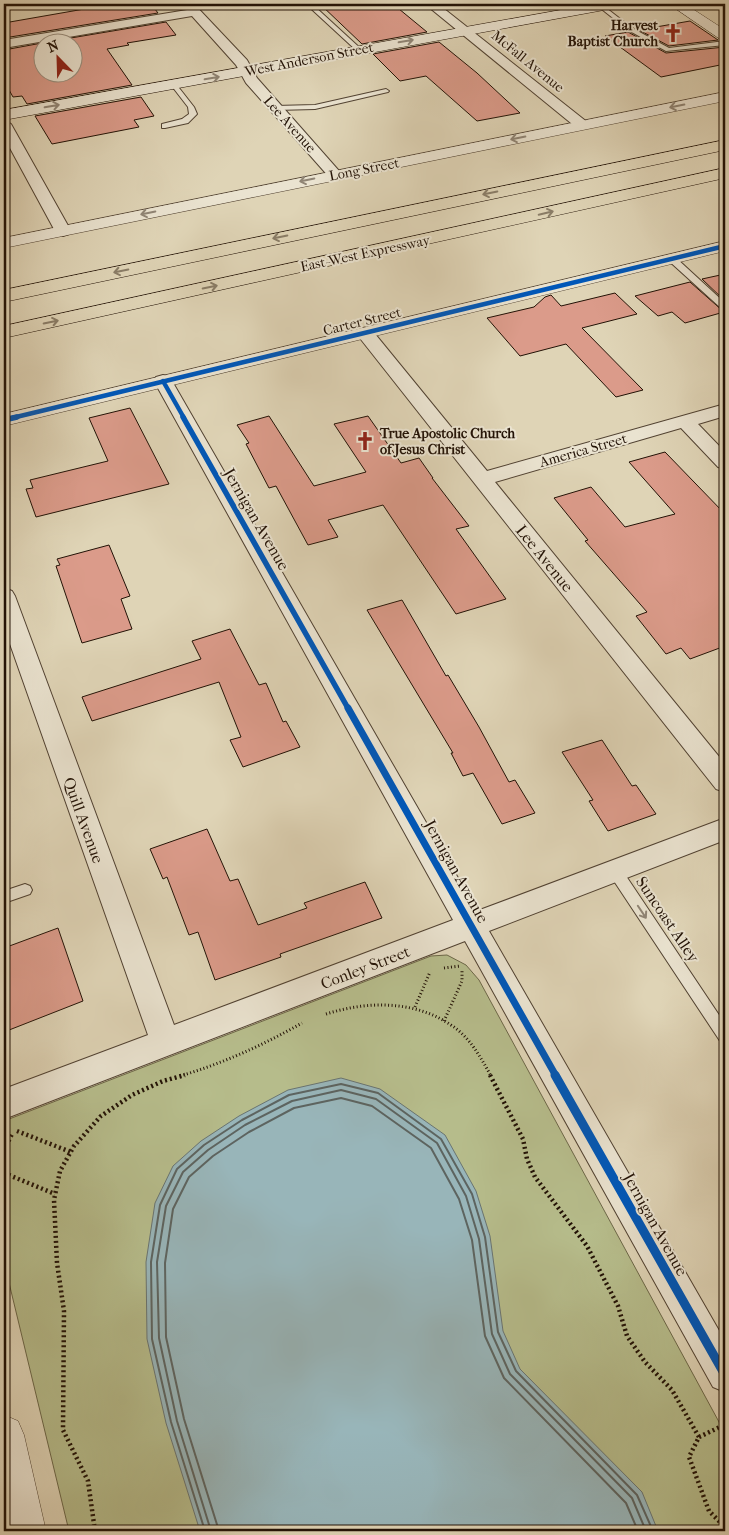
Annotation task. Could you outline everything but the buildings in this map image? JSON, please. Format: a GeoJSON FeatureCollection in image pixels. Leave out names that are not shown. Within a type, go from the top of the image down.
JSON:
{"type":"FeatureCollection","features":[{"type":"Feature","properties":{"kind":"highway"},"geometry":{"type":"LineString","coordinates":[[538,182],[725,133]]}},
{"type":"Feature","properties":{"kind":"highway"},"geometry":{"type":"LineString","coordinates":[[4,296],[725,144]]}},
{"type":"Feature","properties":{"kind":"highway","name":"East-West Expressway"},"geometry":{"type":"LineString","coordinates":[[4,332],[725,173]]}},
{"type":"Feature","properties":{"kind":"highway"},"geometry":{"type":"LineString","coordinates":[[621,196],[725,182]]}},
{"type":"Feature","properties":{"kind":"street","name":"McFall Avenue"},"geometry":{"type":"LineString","coordinates":[[430,4],[582,125]]}},
{"type":"Feature","properties":{"kind":"street"},"geometry":{"type":"LineString","coordinates":[[676,4],[724,36]]}},
{"type":"Feature","properties":{"kind":"street","name":"West Anderson Street"},"geometry":{"type":"LineString","coordinates":[[4,115],[608,5]]}},
{"type":"Feature","properties":{"kind":"street"},"geometry":{"type":"LineString","coordinates":[[4,44],[192,8]]}},
{"type":"Feature","properties":{"kind":"street","name":"Lee Avenue"},"geometry":{"type":"LineString","coordinates":[[192,8],[242,63],[246,71],[275,108],[335,175]]}},
{"type":"Feature","properties":{"kind":"street","name":"Long Street"},"geometry":{"type":"LineString","coordinates":[[4,243],[725,96]]}},
{"type":"Feature","properties":{"kind":"street"},"geometry":{"type":"LineString","coordinates":[[4,124],[63,231]]}},
{"type":"Feature","properties":{"kind":"street","name":"Carter Street"},"geometry":{"type":"LineString","coordinates":[[4,420],[725,246]]}},
{"type":"Feature","properties":{"kind":"street","name":"Lee Avenue"},"geometry":{"type":"LineString","coordinates":[[365,334],[725,782]]}},
{"type":"Feature","properties":{"kind":"street","name":"Jernigan Avenue"},"geometry":{"type":"LineString","coordinates":[[163,381],[725,1375]]}},
{"type":"Feature","properties":{"kind":"street","name":"America Street"},"geometry":{"type":"LineString","coordinates":[[482,479],[725,410]]}},
{"type":"Feature","properties":{"kind":"street"},"geometry":{"type":"LineString","coordinates":[[685,421],[725,463]]}},
{"type":"Feature","properties":{"kind":"street","name":"Quill Avenue"},"geometry":{"type":"LineString","coordinates":[[4,596],[166,1043]]}},
{"type":"Feature","properties":{"kind":"street","name":"Conley Street"},"geometry":{"type":"LineString","coordinates":[[4,1104],[472,927],[725,828]]}},
{"type":"Feature","properties":{"kind":"street"},"geometry":{"type":"LineString","coordinates":[[4,1435],[24,1531]]}},
{"type":"Feature","properties":{"kind":"lane"},"geometry":{"type":"LineString","coordinates":[[309,4],[359,50]]}},
{"type":"Feature","properties":{"kind":"lane"},"geometry":{"type":"LineString","coordinates":[[554,4],[566,12]]}},
{"type":"Feature","properties":{"kind":"lane"},"geometry":{"type":"LineString","coordinates":[[608,5],[630,29],[668,50],[724,36]]}},
{"type":"Feature","properties":{"kind":"lane"},"geometry":{"type":"LineString","coordinates":[[165,126],[185,121],[192,114],[191,107],[174,85]]}},
{"type":"Feature","properties":{"kind":"lane"},"geometry":{"type":"LineString","coordinates":[[275,108],[315,106],[386,91]]}},
{"type":"Feature","properties":{"kind":"lane"},"geometry":{"type":"LineString","coordinates":[[672,259],[725,306]]}},
{"type":"Feature","properties":{"kind":"lane","name":"Suncoast Alley"},"geometry":{"type":"LineString","coordinates":[[614,871],[725,1036]]}},
{"type":"Feature","properties":{"kind":"lane"},"geometry":{"type":"LineString","coordinates":[[4,897],[25,890]]}},
{"type":"Feature","properties":{"kind":"path"},"geometry":{"type":"LineString","coordinates":[[439,968],[462,966],[462,981],[444,1021]]}},
{"type":"Feature","properties":{"kind":"path"},"geometry":{"type":"LineString","coordinates":[[415,1008],[431,969]]}},
{"type":"Feature","properties":{"kind":"path"},"geometry":{"type":"LineString","coordinates":[[316,1017],[339,1010],[384,1004],[415,1008],[452,1025],[475,1048],[507,1104],[523,1139],[527,1159],[535,1176],[586,1246],[601,1270],[618,1306],[627,1336],[645,1362],[672,1390],[698,1437]]}},
{"type":"Feature","properties":{"kind":"path"},"geometry":{"type":"LineString","coordinates":[[95,1531],[88,1480],[63,1430],[64,1311],[57,1263],[55,1194],[60,1171],[71,1152],[101,1116],[132,1095],[163,1081],[211,1067],[244,1053],[309,1019]]}},
{"type":"Feature","properties":{"kind":"path"},"geometry":{"type":"LineString","coordinates":[[4,1148],[14,1130],[71,1152]]}},
{"type":"Feature","properties":{"kind":"path"},"geometry":{"type":"LineString","coordinates":[[4,1173],[55,1194]]}},
{"type":"Feature","properties":{"kind":"path"},"geometry":{"type":"LineString","coordinates":[[720,1427],[698,1437],[688,1457],[709,1511],[725,1527]]}},
{"type":"Feature","properties":{"kind":"green space"},"geometry":{"type":"Polygon","coordinates":[[[447,955],[466,965],[479,980],[725,1433],[725,1531],[69,1531],[4,1262],[4,1121],[431,956],[447,955]]]}},
{"type":"Feature","properties":{"kind":"water"},"geometry":{"type":"Polygon","coordinates":[[[341,1078],[380,1089],[445,1135],[476,1191],[490,1236],[503,1331],[520,1369],[642,1492],[658,1531],[200,1531],[166,1423],[147,1339],[146,1262],[155,1203],[173,1166],[201,1141],[239,1116],[288,1090],[341,1078]]]}},
{"type":"Feature","properties":{"kind":"cycle path"},"geometry":{"type":"LineString","coordinates":[[4,420],[725,246]]}},
{"type":"Feature","properties":{"kind":"cycle path"},"geometry":{"type":"LineString","coordinates":[[163,381],[725,1375]]}},
{"type":"Feature","properties":{"kind":"place","name":"Harvest Baptist Church"},"geometry":{"type":"Point","coordinates":[673,33]}},
{"type":"Feature","properties":{"kind":"place","name":"True Apostolic Church of Jesus Christ"},"geometry":{"type":"Point","coordinates":[365,441]}}]}
